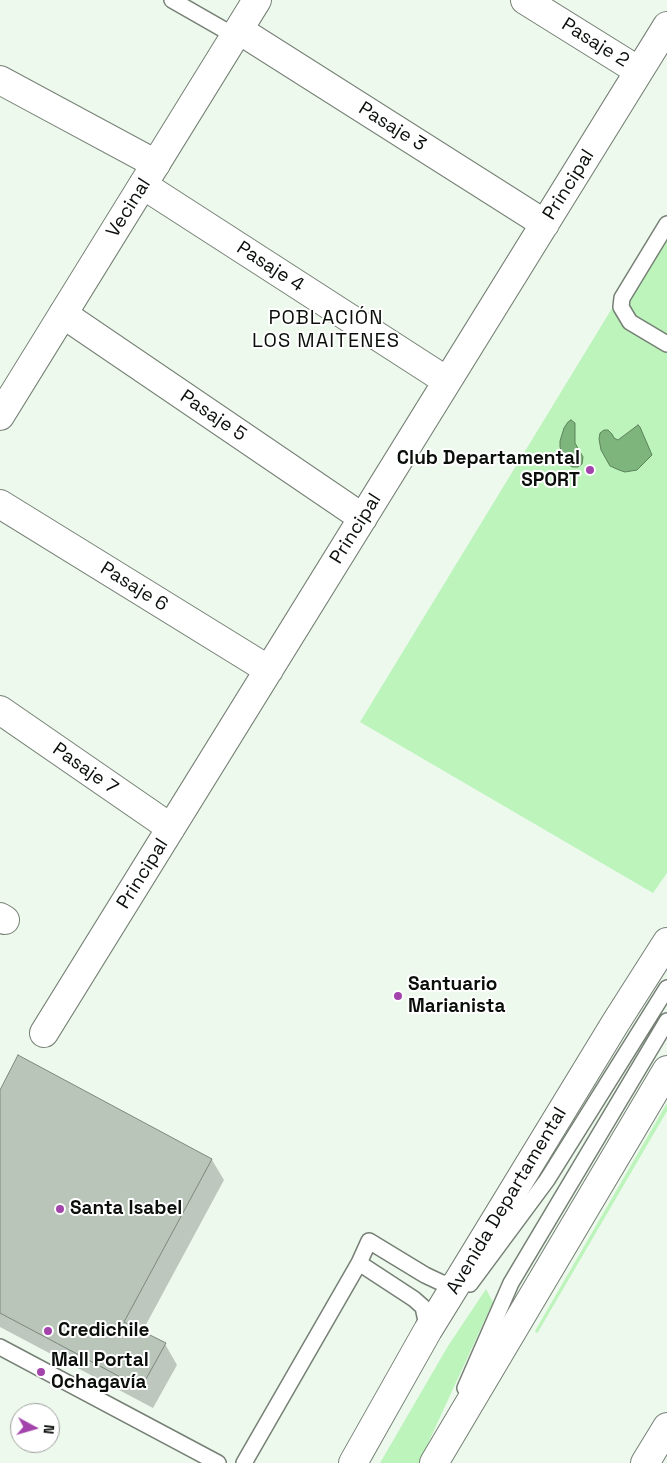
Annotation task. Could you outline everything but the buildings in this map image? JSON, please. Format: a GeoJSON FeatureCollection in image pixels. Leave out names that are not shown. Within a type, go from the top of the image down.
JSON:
{"type":"FeatureCollection","features":[{"type":"Feature","properties":{"kind":"street","name":"Vecinal"},"geometry":{"type":"LineString","coordinates":[[0,416],[257,0]]}},
{"type":"Feature","properties":{"kind":"street","name":"Pasaje 2"},"geometry":{"type":"LineString","coordinates":[[525,0],[639,71]]}},
{"type":"Feature","properties":{"kind":"street","name":"Principal"},"geometry":{"type":"LineString","coordinates":[[44,1033],[667,26]]}},
{"type":"Feature","properties":{"kind":"street","name":"Pasaje 3"},"geometry":{"type":"LineString","coordinates":[[237,33],[545,224]]}},
{"type":"Feature","properties":{"kind":"street","name":"Pasaje 4"},"geometry":{"type":"LineString","coordinates":[[0,80],[149,174],[447,381]]}},
{"type":"Feature","properties":{"kind":"street","name":"Pasaje 5"},"geometry":{"type":"LineString","coordinates":[[63,314],[363,518]]}},
{"type":"Feature","properties":{"kind":"street","name":"Pasaje 6"},"geometry":{"type":"LineString","coordinates":[[0,504],[269,670]]}},
{"type":"Feature","properties":{"kind":"street","name":"Pasaje 7"},"geometry":{"type":"LineString","coordinates":[[0,710],[171,828]]}},
{"type":"Feature","properties":{"kind":"street","name":"Avenida Departamental"},"geometry":{"type":"LineString","coordinates":[[353,1463],[394,1387],[428,1330],[667,942]]}},
{"type":"Feature","properties":{"kind":"street"},"geometry":{"type":"LineString","coordinates":[[433,1463],[667,1070]]}},
{"type":"Feature","properties":{"kind":"street"},"geometry":{"type":"LineString","coordinates":[[645,1463],[667,1427]]}},
{"type":"Feature","properties":{"kind":"lane"},"geometry":{"type":"LineString","coordinates":[[172,0],[237,33]]}},
{"type":"Feature","properties":{"kind":"lane"},"geometry":{"type":"LineString","coordinates":[[667,224],[622,298],[622,307],[630,322],[667,344]]}},
{"type":"Feature","properties":{"kind":"lane"},"geometry":{"type":"LineString","coordinates":[[394,1387],[547,1180],[667,988]]}},
{"type":"Feature","properties":{"kind":"lane"},"geometry":{"type":"LineString","coordinates":[[433,1463],[511,1283],[667,1020]]}},
{"type":"Feature","properties":{"kind":"lane"},"geometry":{"type":"LineString","coordinates":[[244,1463],[359,1263],[369,1241],[425,1275],[442,1283],[457,1284]]}},
{"type":"Feature","properties":{"kind":"lane"},"geometry":{"type":"LineString","coordinates":[[359,1263],[423,1307],[428,1330]]}},
{"type":"Feature","properties":{"kind":"lane"},"geometry":{"type":"LineString","coordinates":[[0,1347],[218,1463]]}},
{"type":"Feature","properties":{"kind":"shaded area","name":"Club Departamental SPORT"},"geometry":{"type":"Polygon","coordinates":[[[667,218],[667,873],[653,893],[360,722],[667,218]]]}},
{"type":"Feature","properties":{"kind":"shaded area"},"geometry":{"type":"Polygon","coordinates":[[[571,420],[575,423],[575,443],[583,457],[582,464],[578,467],[572,467],[565,461],[560,447],[564,428],[571,420]]]}},
{"type":"Feature","properties":{"kind":"shaded area"},"geometry":{"type":"Polygon","coordinates":[[[638,425],[652,455],[637,470],[625,472],[610,466],[601,450],[600,433],[608,430],[618,440],[638,425]]]}},
{"type":"Feature","properties":{"kind":"shaded area"},"geometry":{"type":"Polygon","coordinates":[[[667,1103],[667,1111],[536,1333],[535,1331],[667,1103]]]}},
{"type":"Feature","properties":{"kind":"shaded area"},"geometry":{"type":"Polygon","coordinates":[[[486,1289],[493,1302],[419,1463],[380,1463],[448,1346],[486,1289]]]}},
{"type":"Feature","properties":{"kind":"place","name":"Club Departamental SPORT"},"geometry":{"type":"Point","coordinates":[590,470]}},
{"type":"Feature","properties":{"kind":"place","name":"Santuario Marianista"},"geometry":{"type":"Point","coordinates":[398,996]}},
{"type":"Feature","properties":{"kind":"place","name":"Santa Isabel"},"geometry":{"type":"Point","coordinates":[60,1209]}},
{"type":"Feature","properties":{"kind":"place","name":"Credichile"},"geometry":{"type":"Point","coordinates":[48,1331]}},
{"type":"Feature","properties":{"kind":"place","name":"Mall Portal Ochagavía"},"geometry":{"type":"Point","coordinates":[41,1372]}},
{"type":"Feature","properties":{"kind":"district","name":"POBLACIÓN LOS MAITENES"},"geometry":{"type":"Point","coordinates":[326,330]}}]}
